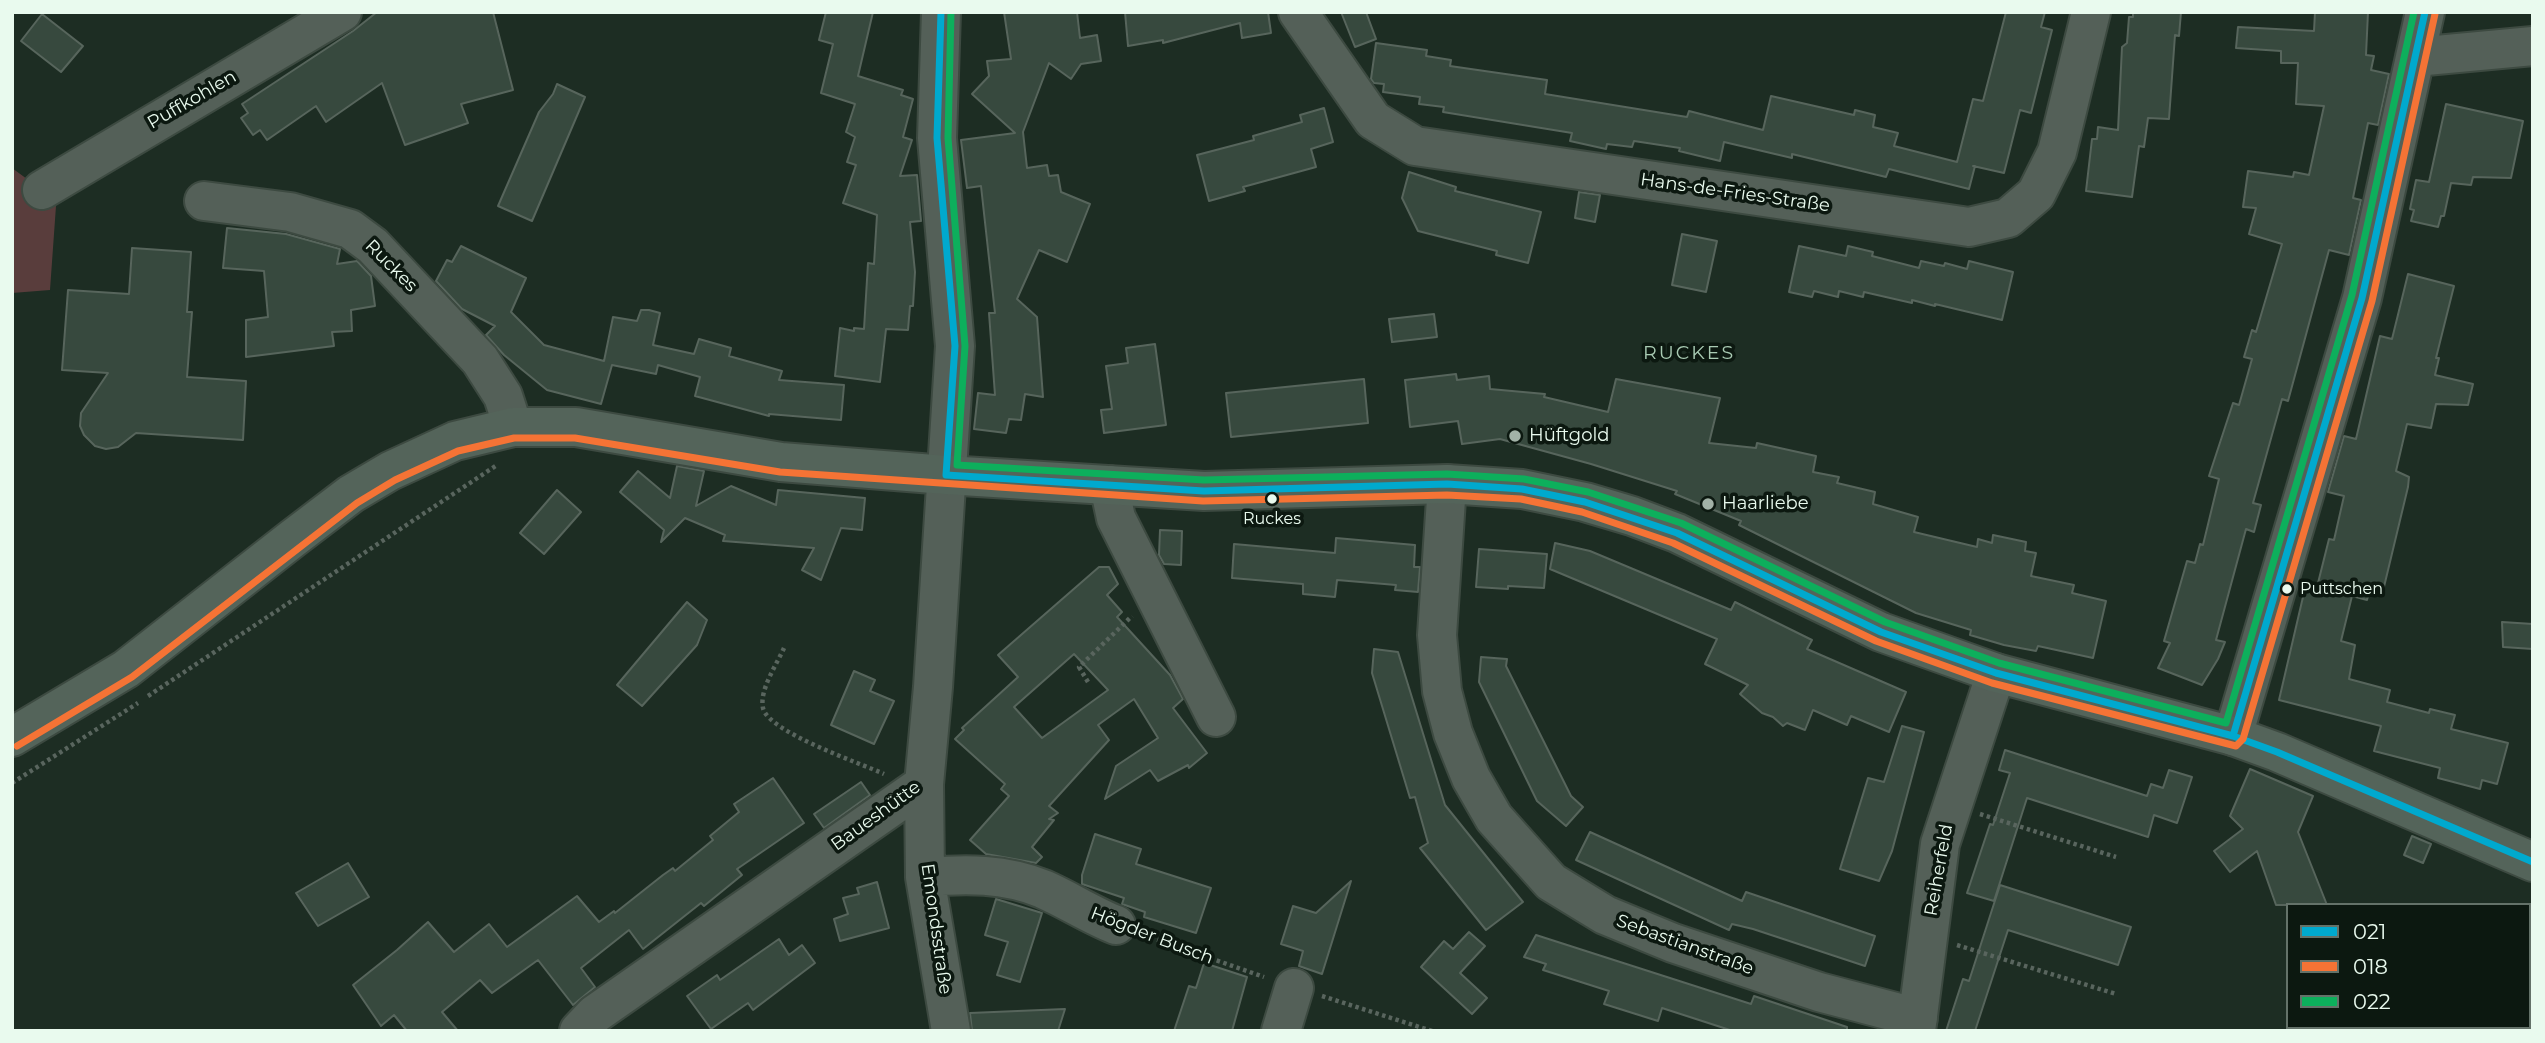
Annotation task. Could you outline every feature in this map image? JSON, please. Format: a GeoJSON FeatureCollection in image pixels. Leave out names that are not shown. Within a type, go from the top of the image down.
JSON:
{"type":"FeatureCollection","features":[{"type":"Feature","properties":{"kind":"main road"},"geometry":{"type":"LineString","coordinates":[[12,737],[126,668],[351,494],[390,471],[455,441],[513,427],[576,427],[781,462],[946,475],[1204,491],[1447,484],[1522,489],[1585,502],[1677,533],[1881,632],[1996,673],[2233,736],[2277,752],[2533,862]]}},
{"type":"Feature","properties":{"kind":"main road"},"geometry":{"type":"LineString","coordinates":[[12,726],[52,715]]}},
{"type":"Feature","properties":{"kind":"street","name":"Puffkohlen"},"geometry":{"type":"LineString","coordinates":[[42,190],[342,12]]}},
{"type":"Feature","properties":{"kind":"street"},"geometry":{"type":"LineString","coordinates":[[941,12],[937,138],[955,346],[946,475]]}},
{"type":"Feature","properties":{"kind":"street","name":"Hans-de-Fries-Straße"},"geometry":{"type":"LineString","coordinates":[[1298,12],[1373,120],[1415,146],[1969,227],[2008,218],[2036,194],[2057,152],[2091,12]]}},
{"type":"Feature","properties":{"kind":"street"},"geometry":{"type":"LineString","coordinates":[[2233,736],[2362,298],[2425,12]]}},
{"type":"Feature","properties":{"kind":"street"},"geometry":{"type":"LineString","coordinates":[[2415,57],[2533,46]]}},
{"type":"Feature","properties":{"kind":"street","name":"Ruckes"},"geometry":{"type":"LineString","coordinates":[[204,201],[290,212],[350,229],[373,246],[481,360],[503,396],[513,427]]}},
{"type":"Feature","properties":{"kind":"street","name":"Baueshütte"},"geometry":{"type":"LineString","coordinates":[[579,1031],[595,1014],[918,789],[933,687],[946,475]]}},
{"type":"Feature","properties":{"kind":"street","name":"Sebastianstraße"},"geometry":{"type":"LineString","coordinates":[[1447,484],[1437,635],[1442,691],[1453,733],[1471,778],[1494,818],[1551,882],[1605,915],[1673,943],[1917,1025]]}},
{"type":"Feature","properties":{"kind":"street"},"geometry":{"type":"LineString","coordinates":[[1109,485],[1116,518],[1216,717]]}},
{"type":"Feature","properties":{"kind":"street","name":"Reiherfeld"},"geometry":{"type":"LineString","coordinates":[[1917,1025],[1940,844],[1996,673]]}},
{"type":"Feature","properties":{"kind":"street","name":"Emondsstraße"},"geometry":{"type":"LineString","coordinates":[[918,789],[925,877],[951,1031]]}},
{"type":"Feature","properties":{"kind":"street","name":"Högder Busch"},"geometry":{"type":"LineString","coordinates":[[925,877],[970,874],[1019,882],[1041,888],[1116,925]]}},
{"type":"Feature","properties":{"kind":"street"},"geometry":{"type":"LineString","coordinates":[[1281,1031],[1294,988]]}},
{"type":"Feature","properties":{"kind":"path"},"geometry":{"type":"LineString","coordinates":[[12,783],[518,451],[513,427]]}},
{"type":"Feature","properties":{"kind":"path"},"geometry":{"type":"LineString","coordinates":[[1088,682],[1079,667],[1135,613]]}},
{"type":"Feature","properties":{"kind":"path"},"geometry":{"type":"LineString","coordinates":[[784,648],[766,688],[762,706],[768,720],[787,732],[918,789]]}},
{"type":"Feature","properties":{"kind":"path"},"geometry":{"type":"LineString","coordinates":[[1952,805],[2116,857]]}},
{"type":"Feature","properties":{"kind":"path","name":"Högder Busch"},"geometry":{"type":"LineString","coordinates":[[1116,925],[1294,988],[1432,1031]]}},
{"type":"Feature","properties":{"kind":"path"},"geometry":{"type":"LineString","coordinates":[[1929,936],[2116,994]]}},
{"type":"Feature","properties":{"kind":"shaded area"},"geometry":{"type":"Polygon","coordinates":[[[12,168],[42,190],[57,192],[50,290],[12,293],[12,168]]]}},
{"type":"Feature","properties":{"kind":"building"},"geometry":{"type":"Polygon","coordinates":[[[377,12],[493,12],[513,90],[461,104],[468,123],[405,145],[382,83],[326,122],[316,106],[267,140],[260,130],[253,135],[241,118],[248,113],[242,104],[353,31],[377,12]]]}},
{"type":"Feature","properties":{"kind":"building"},"geometry":{"type":"Polygon","coordinates":[[[826,12],[873,12],[858,76],[903,90],[901,95],[913,99],[903,137],[912,140],[900,176],[917,175],[921,221],[910,222],[915,272],[913,306],[910,306],[908,330],[886,329],[880,382],[835,376],[840,328],[854,331],[854,328],[864,329],[868,263],[874,264],[877,215],[843,203],[856,165],[847,162],[855,137],[846,132],[855,104],[821,93],[833,44],[819,40],[826,12]]]}},
{"type":"Feature","properties":{"kind":"building"},"geometry":{"type":"Polygon","coordinates":[[[1004,12],[1077,12],[1080,38],[1097,35],[1101,61],[1081,64],[1071,79],[1049,63],[1023,132],[1027,168],[1047,165],[1049,176],[1058,175],[1061,192],[1090,204],[1067,262],[1039,250],[1017,299],[1037,317],[1043,397],[1025,394],[1021,420],[1009,419],[1006,433],[974,429],[978,393],[995,395],[989,313],[995,313],[981,186],[967,188],[961,140],[1015,133],[972,94],[989,76],[987,61],[1011,59],[1004,12]]]}},
{"type":"Feature","properties":{"kind":"building"},"geometry":{"type":"Polygon","coordinates":[[[1125,12],[1268,12],[1271,33],[1242,38],[1240,23],[1163,43],[1163,40],[1128,46],[1125,12]]]}},
{"type":"Feature","properties":{"kind":"building"},"geometry":{"type":"Polygon","coordinates":[[[1341,12],[1366,12],[1376,39],[1355,47],[1341,12]]]}},
{"type":"Feature","properties":{"kind":"building"},"geometry":{"type":"Polygon","coordinates":[[[2006,12],[2045,12],[2041,27],[2052,30],[2031,113],[2020,110],[2004,173],[1975,166],[1969,189],[1889,169],[1886,177],[1792,154],[1792,158],[1724,142],[1720,161],[1679,151],[1680,148],[1634,141],[1632,147],[1607,144],[1606,149],[1570,141],[1572,133],[1443,112],[1444,107],[1419,104],[1420,97],[1383,92],[1384,84],[1374,83],[1371,79],[1376,43],[1427,50],[1426,56],[1451,60],[1450,66],[1547,80],[1545,94],[1687,117],[1689,111],[1763,130],[1771,96],[1854,115],[1855,110],[1875,115],[1873,127],[1898,133],[1894,146],[1957,162],[1973,99],[1983,101],[2006,12]]]}},
{"type":"Feature","properties":{"kind":"building"},"geometry":{"type":"Polygon","coordinates":[[[2133,12],[2181,12],[2179,36],[2175,35],[2169,119],[2148,118],[2144,147],[2139,146],[2132,197],[2086,191],[2092,139],[2097,139],[2098,127],[2118,130],[2122,47],[2127,43],[2129,17],[2133,17],[2133,12]]]}},
{"type":"Feature","properties":{"kind":"building"},"geometry":{"type":"Polygon","coordinates":[[[2315,12],[2368,12],[2366,55],[2374,56],[2371,70],[2389,74],[2378,125],[2368,123],[2353,198],[2361,200],[2349,255],[2329,250],[2288,401],[2282,399],[2253,503],[2261,505],[2254,532],[2246,529],[2216,640],[2225,642],[2202,685],[2158,668],[2170,643],[2164,641],[2187,561],[2195,563],[2200,544],[2203,545],[2219,479],[2209,476],[2233,403],[2239,405],[2252,359],[2244,357],[2252,330],[2256,332],[2282,244],[2249,234],[2256,208],[2243,207],[2248,171],[2293,177],[2294,172],[2309,175],[2324,106],[2296,104],[2298,63],[2281,63],[2281,51],[2236,48],[2238,27],[2314,31],[2315,12]]]}},
{"type":"Feature","properties":{"kind":"building"},"geometry":{"type":"Polygon","coordinates":[[[42,14],[83,46],[61,72],[21,41],[42,14]]]}},
{"type":"Feature","properties":{"kind":"building"},"geometry":{"type":"Polygon","coordinates":[[[557,84],[585,97],[532,221],[498,206],[539,112],[557,84]]]}},
{"type":"Feature","properties":{"kind":"building"},"geometry":{"type":"Polygon","coordinates":[[[2446,104],[2523,121],[2511,178],[2473,177],[2471,185],[2451,183],[2444,216],[2441,216],[2438,227],[2411,221],[2414,210],[2410,209],[2416,180],[2429,182],[2446,104]]]}},
{"type":"Feature","properties":{"kind":"building"},"geometry":{"type":"Polygon","coordinates":[[[1324,108],[1333,142],[1311,149],[1316,167],[1243,187],[1245,191],[1209,201],[1197,155],[1254,140],[1253,136],[1302,122],[1300,115],[1324,108]]]}},
{"type":"Feature","properties":{"kind":"building"},"geometry":{"type":"Polygon","coordinates":[[[1409,172],[1456,187],[1455,191],[1541,212],[1528,263],[1496,255],[1497,251],[1418,231],[1402,198],[1409,172]]]}},
{"type":"Feature","properties":{"kind":"building"},"geometry":{"type":"Polygon","coordinates":[[[1579,192],[1600,195],[1595,222],[1575,218],[1579,192]]]}},
{"type":"Feature","properties":{"kind":"building"},"geometry":{"type":"Polygon","coordinates":[[[227,228],[286,234],[340,249],[337,264],[357,261],[371,276],[375,306],[351,310],[352,331],[332,332],[334,346],[246,357],[246,320],[268,317],[264,271],[223,268],[227,228]]]}},
{"type":"Feature","properties":{"kind":"building"},"geometry":{"type":"Polygon","coordinates":[[[1682,234],[1717,241],[1706,292],[1672,285],[1682,234]]]}},
{"type":"Feature","properties":{"kind":"building"},"geometry":{"type":"Polygon","coordinates":[[[461,246],[526,278],[511,312],[544,345],[604,361],[613,317],[637,321],[641,310],[649,310],[660,313],[653,345],[694,354],[699,339],[731,348],[729,356],[782,371],[779,380],[844,385],[841,420],[769,416],[695,396],[700,377],[658,365],[656,374],[612,365],[601,404],[547,390],[504,355],[486,335],[495,326],[462,309],[436,281],[447,260],[452,262],[461,246]]]}},
{"type":"Feature","properties":{"kind":"building"},"geometry":{"type":"Polygon","coordinates":[[[1799,246],[1846,256],[1848,246],[1873,252],[1872,256],[1919,268],[1921,261],[1944,266],[1945,263],[1967,269],[1969,261],[2013,272],[2002,320],[1935,304],[1912,300],[1912,303],[1864,292],[1863,297],[1839,291],[1838,297],[1814,291],[1812,297],[1789,292],[1799,246]]]}},
{"type":"Feature","properties":{"kind":"building"},"geometry":{"type":"Polygon","coordinates":[[[132,248],[191,252],[187,312],[192,312],[187,377],[246,381],[243,440],[136,433],[118,447],[106,449],[95,446],[84,435],[80,426],[81,413],[108,373],[62,370],[68,290],[129,294],[132,248]]]}},
{"type":"Feature","properties":{"kind":"building"},"geometry":{"type":"Polygon","coordinates":[[[2408,274],[2454,286],[2436,358],[2439,358],[2435,375],[2473,384],[2468,405],[2436,404],[2431,428],[2407,424],[2396,471],[2409,477],[2408,487],[2383,591],[2370,588],[2367,600],[2352,596],[2341,641],[2355,645],[2349,679],[2390,690],[2387,702],[2429,713],[2430,709],[2455,715],[2451,729],[2508,743],[2497,784],[2482,780],[2480,789],[2438,778],[2440,768],[2374,751],[2381,726],[2279,700],[2306,584],[2317,587],[2329,539],[2334,540],[2344,496],[2328,492],[2344,436],[2356,439],[2380,336],[2392,339],[2408,274]]]}},
{"type":"Feature","properties":{"kind":"building"},"geometry":{"type":"Polygon","coordinates":[[[1434,314],[1437,337],[1392,342],[1389,319],[1434,314]]]}},
{"type":"Feature","properties":{"kind":"building"},"geometry":{"type":"Polygon","coordinates":[[[1155,344],[1166,425],[1104,433],[1101,410],[1112,409],[1106,366],[1128,363],[1126,348],[1155,344]]]}},
{"type":"Feature","properties":{"kind":"building"},"geometry":{"type":"Polygon","coordinates":[[[1456,374],[1457,380],[1489,376],[1490,389],[1545,394],[1544,397],[1608,412],[1616,379],[1720,398],[1709,443],[1756,448],[1757,443],[1816,456],[1813,472],[1839,477],[1837,483],[1875,492],[1873,504],[1918,517],[1914,532],[1977,547],[1978,539],[1992,543],[1993,535],[2026,542],[2025,551],[2036,553],[2031,576],[2074,585],[2072,593],[2106,601],[2093,658],[2038,646],[2036,651],[1970,635],[1971,630],[1916,613],[1739,525],[1741,521],[1675,494],[1677,491],[1500,439],[1462,444],[1458,421],[1410,427],[1405,380],[1456,374]]]}},
{"type":"Feature","properties":{"kind":"building"},"geometry":{"type":"Polygon","coordinates":[[[1364,379],[1368,423],[1231,437],[1226,393],[1364,379]]]}},
{"type":"Feature","properties":{"kind":"building"},"geometry":{"type":"Polygon","coordinates":[[[677,466],[704,471],[696,506],[731,486],[776,505],[778,490],[865,498],[862,530],[841,528],[821,580],[802,570],[814,548],[723,541],[725,535],[685,518],[661,542],[664,530],[620,492],[638,471],[670,498],[677,466]]]}},
{"type":"Feature","properties":{"kind":"building"},"geometry":{"type":"Polygon","coordinates":[[[557,490],[581,512],[544,554],[520,533],[557,490]]]}},
{"type":"Feature","properties":{"kind":"building"},"geometry":{"type":"Polygon","coordinates":[[[1160,530],[1182,531],[1181,565],[1164,564],[1159,555],[1160,530]]]}},
{"type":"Feature","properties":{"kind":"building"},"geometry":{"type":"Polygon","coordinates":[[[1336,538],[1415,545],[1414,567],[1420,567],[1418,592],[1395,590],[1396,585],[1337,580],[1335,597],[1303,594],[1303,584],[1232,578],[1234,544],[1335,553],[1336,538]]]}},
{"type":"Feature","properties":{"kind":"building"},"geometry":{"type":"Polygon","coordinates":[[[1555,543],[1590,551],[1731,610],[1735,602],[1812,640],[1807,649],[1906,692],[1889,732],[1851,716],[1847,725],[1813,710],[1805,730],[1787,723],[1783,726],[1773,717],[1762,713],[1740,694],[1748,685],[1705,664],[1717,639],[1550,569],[1555,543]]]}},
{"type":"Feature","properties":{"kind":"building"},"geometry":{"type":"Polygon","coordinates":[[[1479,549],[1547,554],[1544,588],[1476,587],[1479,549]]]}},
{"type":"Feature","properties":{"kind":"building"},"geometry":{"type":"Polygon","coordinates":[[[1099,567],[1109,567],[1118,584],[1107,595],[1122,612],[1117,617],[1170,675],[1183,699],[1173,708],[1207,753],[1189,768],[1188,765],[1158,781],[1150,770],[1105,799],[1116,766],[1158,738],[1134,699],[1098,725],[1109,740],[1049,806],[1058,813],[1049,819],[1054,820],[1032,847],[1042,857],[1036,863],[986,854],[970,840],[1009,796],[1001,789],[1005,784],[955,739],[964,730],[962,728],[1018,677],[998,655],[1099,567]],[[1074,654],[1014,707],[1042,738],[1108,690],[1074,654]]]}},
{"type":"Feature","properties":{"kind":"building"},"geometry":{"type":"Polygon","coordinates":[[[687,602],[707,620],[697,645],[642,706],[617,685],[687,602]]]}},
{"type":"Feature","properties":{"kind":"building"},"geometry":{"type":"Polygon","coordinates":[[[2502,622],[2533,624],[2533,649],[2503,647],[2502,622]]]}},
{"type":"Feature","properties":{"kind":"building"},"geometry":{"type":"Polygon","coordinates":[[[1374,649],[1398,652],[1445,805],[1523,902],[1486,930],[1420,848],[1428,843],[1415,797],[1410,798],[1372,673],[1374,649]]]}},
{"type":"Feature","properties":{"kind":"building"},"geometry":{"type":"Polygon","coordinates":[[[1481,657],[1507,659],[1506,666],[1571,796],[1583,807],[1566,826],[1537,801],[1479,682],[1481,657]]]}},
{"type":"Feature","properties":{"kind":"building"},"geometry":{"type":"Polygon","coordinates":[[[854,671],[875,680],[870,691],[894,701],[874,744],[831,725],[854,671]]]}},
{"type":"Feature","properties":{"kind":"building"},"geometry":{"type":"Polygon","coordinates":[[[1902,726],[1924,732],[1892,851],[1879,881],[1840,869],[1868,778],[1884,782],[1902,726]]]}},
{"type":"Feature","properties":{"kind":"building"},"geometry":{"type":"Polygon","coordinates":[[[2005,750],[2147,796],[2151,784],[2163,788],[2169,770],[2192,777],[2177,823],[2154,815],[2148,837],[2027,798],[1994,901],[1967,893],[2010,773],[1999,770],[2005,750]]]}},
{"type":"Feature","properties":{"kind":"building"},"geometry":{"type":"Polygon","coordinates":[[[2250,769],[2313,796],[2298,832],[2326,903],[2276,905],[2257,851],[2230,872],[2214,851],[2243,829],[2230,816],[2250,769]]]}},
{"type":"Feature","properties":{"kind":"building"},"geometry":{"type":"Polygon","coordinates":[[[773,778],[804,823],[737,869],[742,875],[704,906],[701,903],[643,949],[629,930],[581,968],[595,987],[573,1005],[538,960],[492,993],[480,980],[442,1012],[458,1031],[407,1031],[394,1015],[381,1026],[353,985],[428,922],[454,952],[489,924],[507,947],[577,896],[599,922],[614,911],[615,913],[673,868],[675,871],[713,840],[710,836],[739,812],[734,804],[773,778]]]}},
{"type":"Feature","properties":{"kind":"building"},"geometry":{"type":"Polygon","coordinates":[[[861,782],[870,795],[824,828],[814,814],[861,782]]]}},
{"type":"Feature","properties":{"kind":"building"},"geometry":{"type":"Polygon","coordinates":[[[1590,832],[1742,901],[1746,892],[1875,936],[1865,966],[1753,929],[1732,924],[1729,930],[1576,860],[1590,832]]]}},
{"type":"Feature","properties":{"kind":"building"},"geometry":{"type":"Polygon","coordinates":[[[1095,834],[1141,849],[1136,864],[1211,888],[1196,933],[1144,917],[1145,912],[1122,904],[1124,898],[1082,884],[1082,875],[1095,834]]]}},
{"type":"Feature","properties":{"kind":"building"},"geometry":{"type":"Polygon","coordinates":[[[2412,836],[2431,844],[2423,863],[2404,855],[2412,836]]]}},
{"type":"Feature","properties":{"kind":"building"},"geometry":{"type":"Polygon","coordinates":[[[348,863],[369,897],[318,926],[296,893],[348,863]]]}},
{"type":"Feature","properties":{"kind":"building"},"geometry":{"type":"Polygon","coordinates":[[[1351,881],[1322,974],[1299,966],[1303,951],[1281,944],[1293,906],[1316,913],[1351,881]]]}},
{"type":"Feature","properties":{"kind":"building"},"geometry":{"type":"Polygon","coordinates":[[[877,882],[889,928],[840,941],[834,919],[848,914],[843,898],[859,894],[857,888],[877,882]]]}},
{"type":"Feature","properties":{"kind":"building"},"geometry":{"type":"Polygon","coordinates":[[[2000,885],[2131,927],[2118,965],[2008,930],[1975,1031],[1946,1031],[1963,979],[1969,981],[2000,885]]]}},
{"type":"Feature","properties":{"kind":"building"},"geometry":{"type":"Polygon","coordinates":[[[996,899],[1042,913],[1020,982],[997,975],[1008,942],[985,935],[996,899]]]}},
{"type":"Feature","properties":{"kind":"building"},"geometry":{"type":"Polygon","coordinates":[[[1469,932],[1485,946],[1460,973],[1487,998],[1472,1014],[1421,967],[1444,941],[1453,949],[1469,932]]]}},
{"type":"Feature","properties":{"kind":"building"},"geometry":{"type":"Polygon","coordinates":[[[1536,935],[1751,1004],[1754,996],[1847,1027],[1847,1031],[1733,1031],[1662,1008],[1658,1021],[1604,1004],[1609,991],[1543,970],[1546,964],[1524,957],[1536,935]]]}},
{"type":"Feature","properties":{"kind":"building"},"geometry":{"type":"Polygon","coordinates":[[[779,939],[789,955],[802,945],[815,963],[753,1010],[748,1003],[711,1029],[687,996],[717,975],[720,980],[779,939]]]}},
{"type":"Feature","properties":{"kind":"building"},"geometry":{"type":"Polygon","coordinates":[[[1204,963],[1247,977],[1232,1031],[1174,1031],[1189,986],[1196,988],[1204,963]]]}},
{"type":"Feature","properties":{"kind":"building"},"geometry":{"type":"Polygon","coordinates":[[[1065,1009],[1058,1031],[972,1031],[970,1013],[1065,1009]]]}},
{"type":"Feature","properties":{"kind":"transit line","name":"021"},"geometry":{"type":"LineString","coordinates":[[941,12],[937,138],[955,346],[946,475],[1204,491],[1447,484],[1522,489],[1585,502],[1677,533],[1881,632],[1996,673],[2233,736],[2277,752],[2533,862]]}},
{"type":"Feature","properties":{"kind":"transit line","name":"022"},"geometry":{"type":"LineString","coordinates":[[951,12],[948,138],[965,346],[957,465],[1204,480],[1447,474],[1524,479],[1588,492],[1681,523],[1885,622],[1999,663],[2226,723],[2352,295],[2414,12]]}},
{"type":"Feature","properties":{"kind":"transit line","name":"021"},"geometry":{"type":"LineString","coordinates":[[2233,736],[2362,298],[2425,12]]}},
{"type":"Feature","properties":{"kind":"transit line","name":"018"},"geometry":{"type":"LineString","coordinates":[[17,746],[132,677],[357,503],[395,480],[458,451],[514,438],[575,438],[780,472],[1203,501],[1447,495],[1521,499],[1582,512],[1673,543],[1876,641],[1992,683],[2236,746],[2243,739],[2372,301],[2435,14]]}},
{"type":"Feature","properties":{"kind":"place","name":"Hüftgold"},"geometry":{"type":"Point","coordinates":[1515,436]}},
{"type":"Feature","properties":{"kind":"place","name":"Ruckes"},"geometry":{"type":"Point","coordinates":[1272,499]}},
{"type":"Feature","properties":{"kind":"place","name":"Haarliebe"},"geometry":{"type":"Point","coordinates":[1708,504]}},
{"type":"Feature","properties":{"kind":"place","name":"Puttschen"},"geometry":{"type":"Point","coordinates":[2287,589]}},
{"type":"Feature","properties":{"kind":"district","name":"RUCKES"},"geometry":{"type":"Point","coordinates":[1689,353]}}]}
